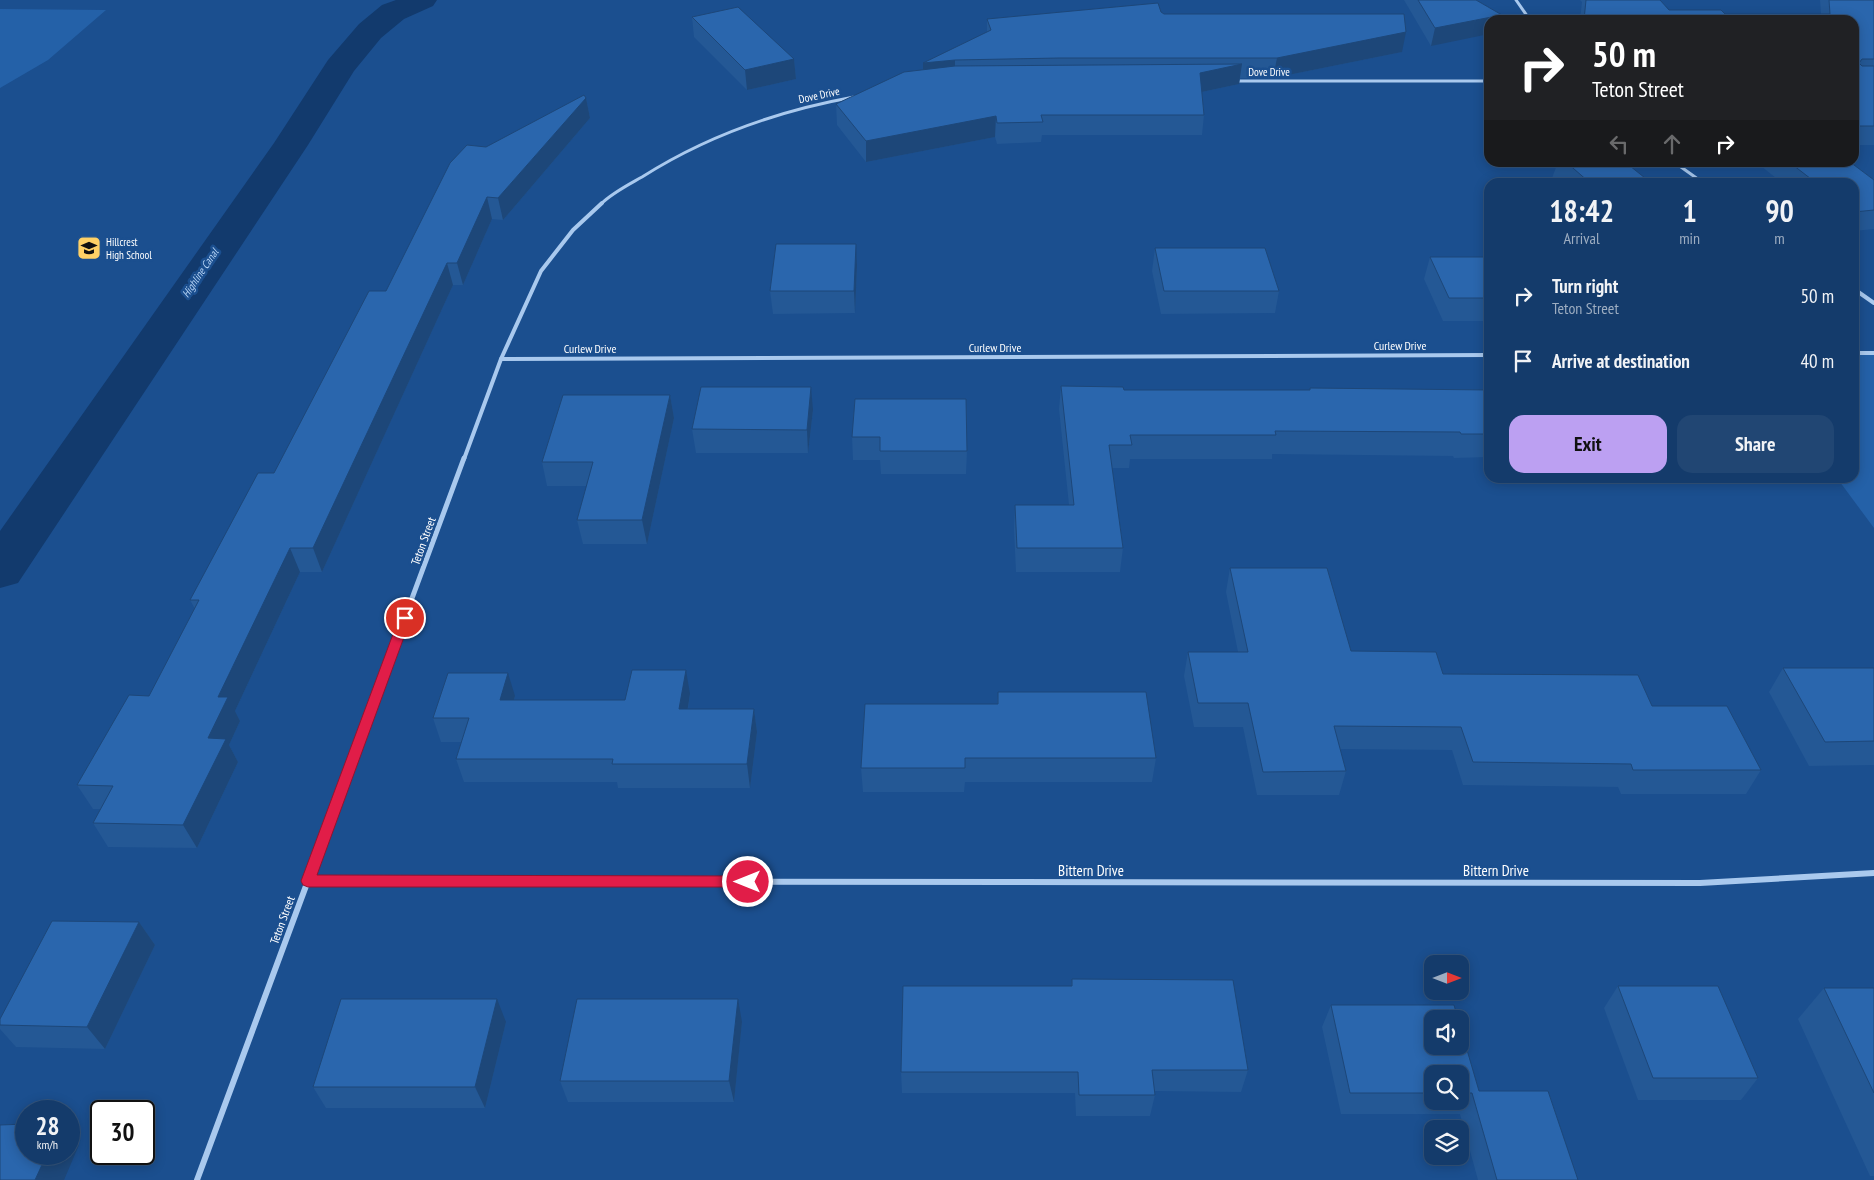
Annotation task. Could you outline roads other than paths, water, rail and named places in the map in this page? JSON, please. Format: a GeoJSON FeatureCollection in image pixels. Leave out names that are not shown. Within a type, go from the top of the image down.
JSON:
{"type":"FeatureCollection","features":[{"type":"Feature","properties":{"kind":"street"},"geometry":{"type":"LineString","coordinates":[[1516,0],[1526,15]]}},
{"type":"Feature","properties":{"kind":"street","name":"Dove Drive"},"geometry":{"type":"LineString","coordinates":[[1224,81],[1484,81]]}},
{"type":"Feature","properties":{"kind":"street","name":"Dove Drive"},"geometry":{"type":"LineString","coordinates":[[501,358],[541,270],[573,230],[606,199],[667,161],[748,124],[806,106],[862,96]]}},
{"type":"Feature","properties":{"kind":"street"},"geometry":{"type":"LineString","coordinates":[[1681,167],[1696,178]]}},
{"type":"Feature","properties":{"kind":"street"},"geometry":{"type":"LineString","coordinates":[[1859,292],[1874,303]]}},
{"type":"Feature","properties":{"kind":"street"},"geometry":{"type":"LineString","coordinates":[[1859,353],[1874,353]]}},
{"type":"Feature","properties":{"kind":"street","name":"Curlew Drive"},"geometry":{"type":"LineString","coordinates":[[501,358],[1484,355]]}},
{"type":"Feature","properties":{"kind":"street","name":"Teton Street"},"geometry":{"type":"LineString","coordinates":[[197,1180],[501,358]]}},
{"type":"Feature","properties":{"kind":"street","name":"Bittern Drive"},"geometry":{"type":"LineString","coordinates":[[308,881],[1700,883],[1874,873]]}},
{"type":"Feature","properties":{"kind":"waterway","name":"Highline Canal"},"geometry":{"type":"LineString","coordinates":[[0,570],[290,145],[340,67],[370,31],[393,12],[422,0]]}},
{"type":"Feature","properties":{"kind":"place","name":"Hillcrest High School"},"geometry":{"type":"Point","coordinates":[89,248]}}]}
